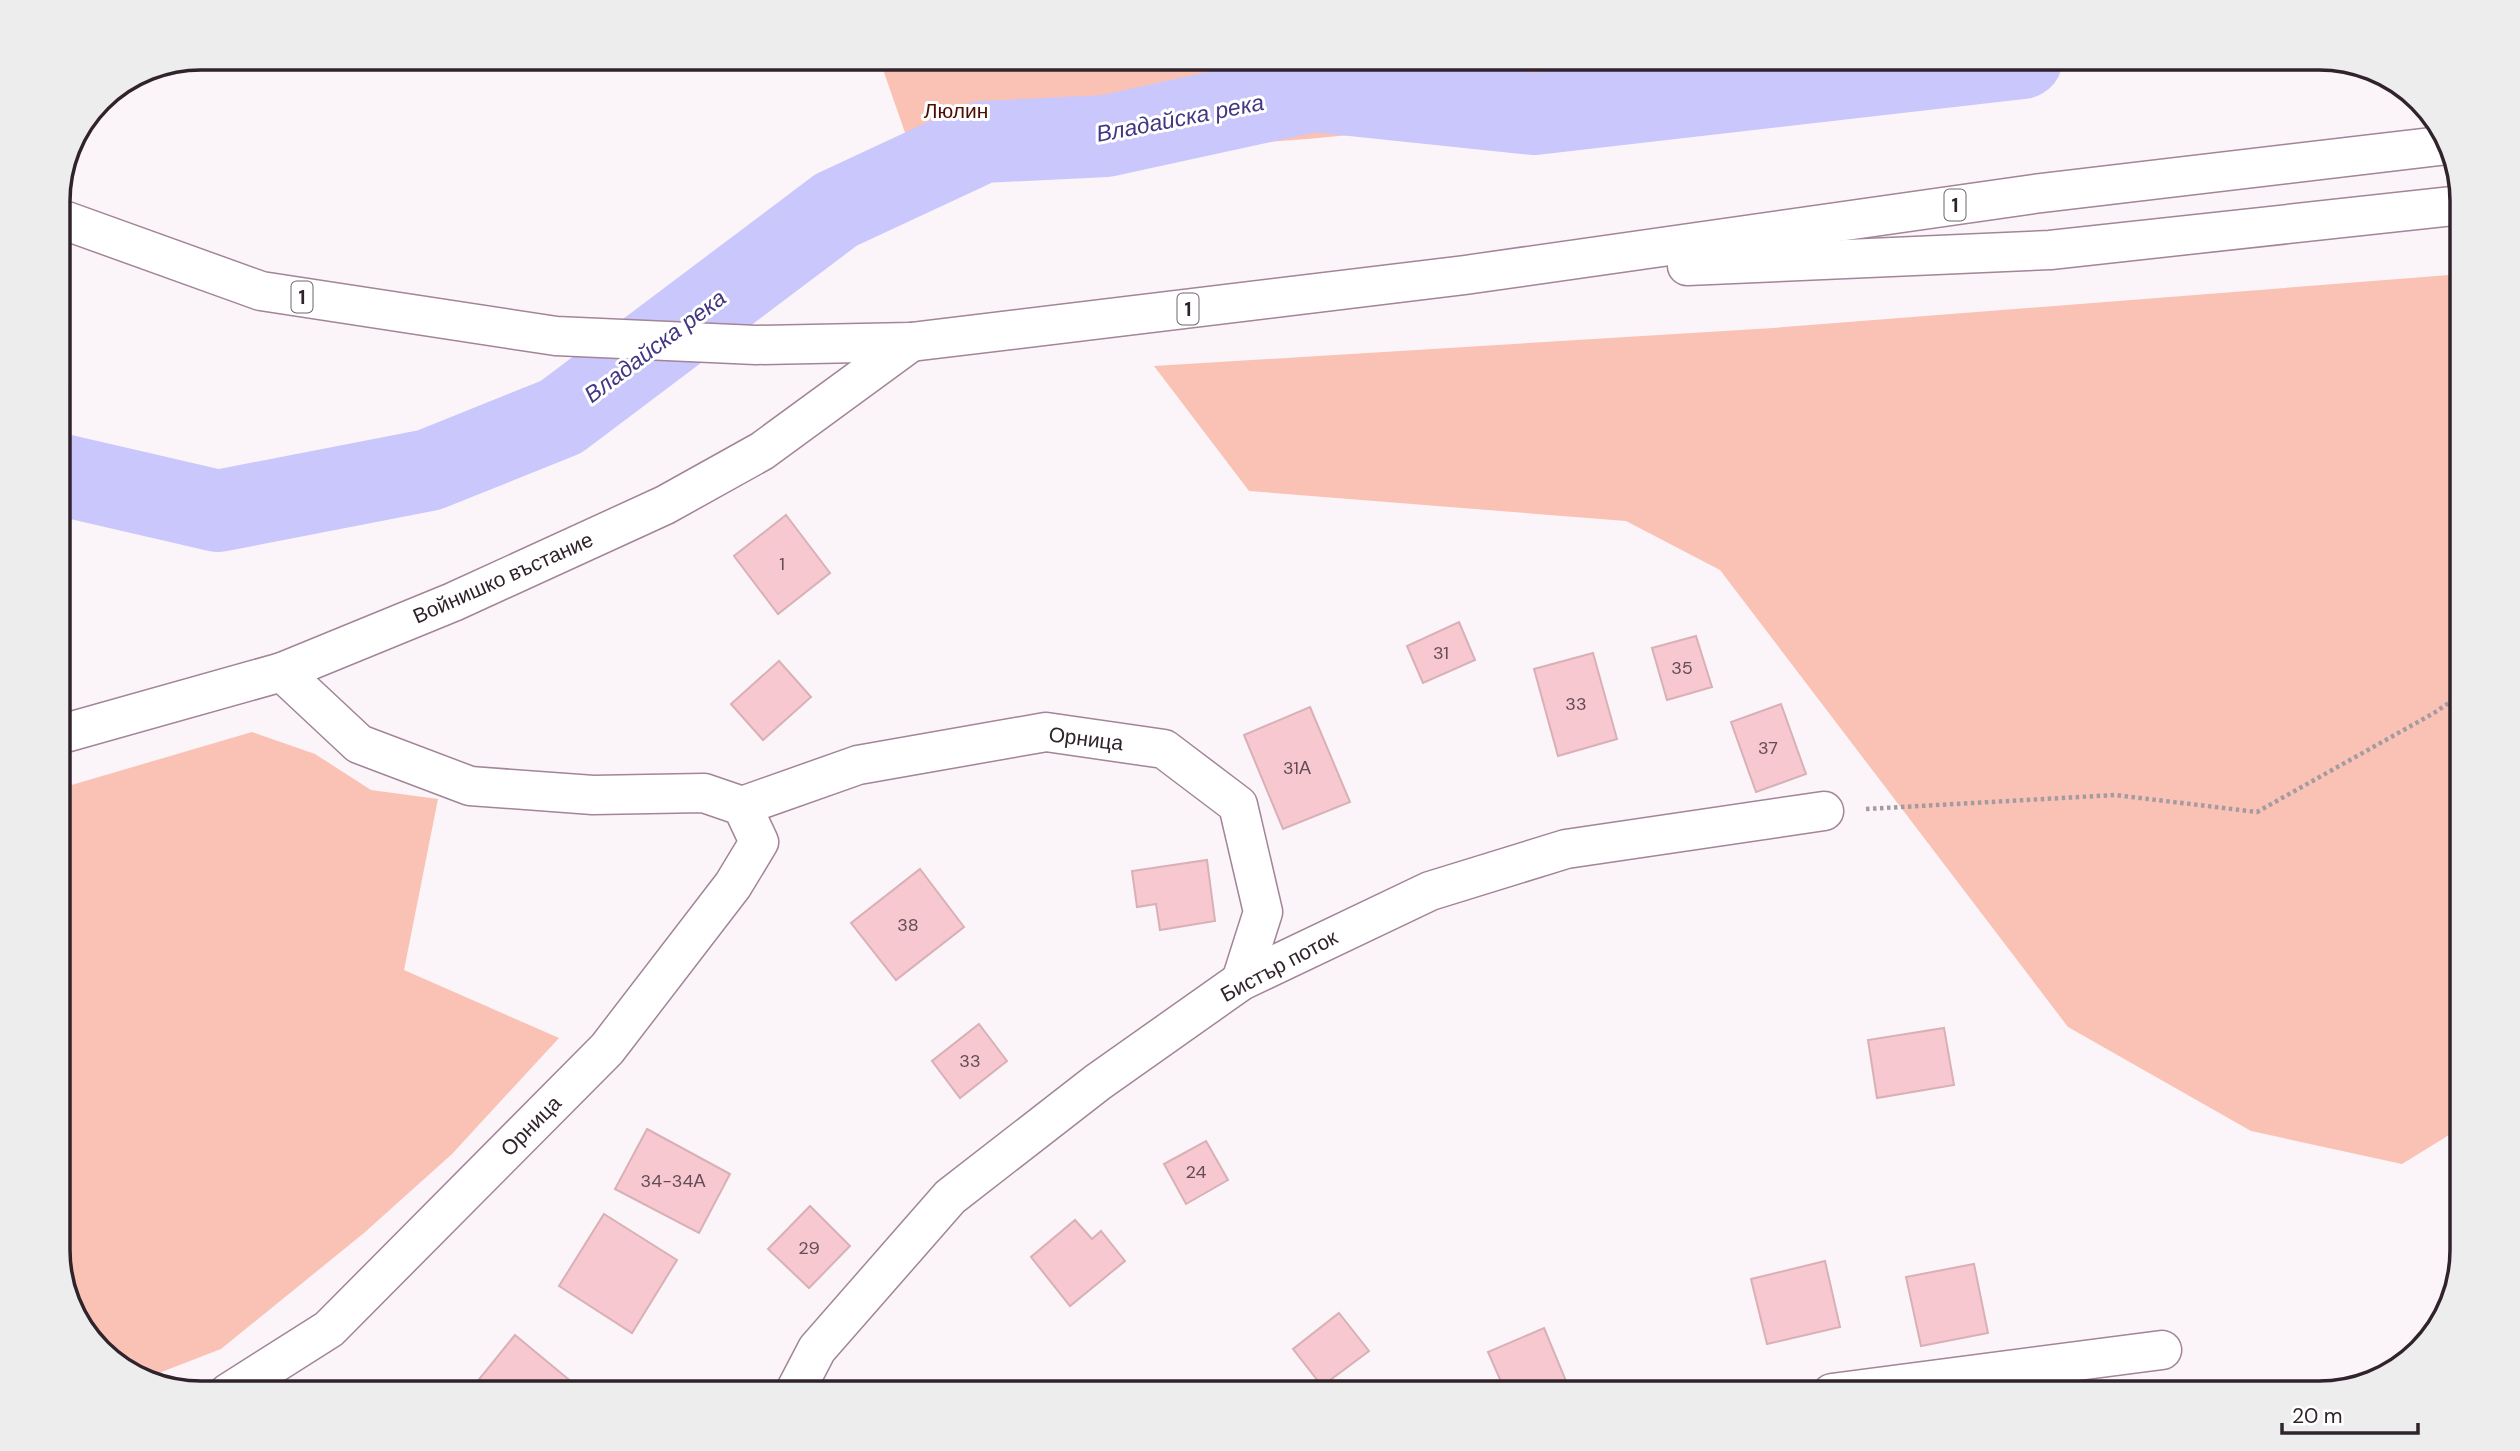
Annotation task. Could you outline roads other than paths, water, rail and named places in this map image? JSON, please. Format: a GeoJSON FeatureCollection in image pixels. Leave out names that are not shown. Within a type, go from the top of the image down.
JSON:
{"type":"FeatureCollection","features":[{"type":"Feature","properties":{"kind":"main road","name":"1"},"geometry":{"type":"LineString","coordinates":[[70,222],[261,290],[556,336],[756,345],[911,342],[1465,275],[2034,194],[2437,146]]}},
{"type":"Feature","properties":{"kind":"main road","name":"1"},"geometry":{"type":"LineString","coordinates":[[1465,275],[2050,250],[2450,206]]}},
{"type":"Feature","properties":{"kind":"main road","name":"Войнишко въстание"},"geometry":{"type":"LineString","coordinates":[[70,732],[282,672],[453,602],[665,505],[762,452],[911,342]]}},
{"type":"Feature","properties":{"kind":"main road"},"geometry":{"type":"LineString","coordinates":[[282,672],[359,744],[470,786],[593,795],[704,793],[743,806]]}},
{"type":"Feature","properties":{"kind":"main road","name":"Орница"},"geometry":{"type":"LineString","coordinates":[[247,1381],[329,1329],[607,1049],[733,885],[759,842],[743,806],[858,765],[1046,732],[1164,749],[1238,805],[1264,912],[1241,981]]}},
{"type":"Feature","properties":{"kind":"main road","name":"Бистър поток"},"geometry":{"type":"LineString","coordinates":[[800,1381],[817,1349],[950,1197],[1098,1082],[1241,981],[1430,891],[1566,849],[1824,811]]}},
{"type":"Feature","properties":{"kind":"main road"},"geometry":{"type":"LineString","coordinates":[[1924,1381],[2162,1350]]}},
{"type":"Feature","properties":{"kind":"waterway"},"geometry":{"type":"LineString","coordinates":[[1411,101],[1423,70]]}},
{"type":"Feature","properties":{"kind":"waterway","name":"Владайска река"},"geometry":{"type":"LineString","coordinates":[[70,477],[218,511],[429,470],[561,417],[836,210],[982,142],[1106,136],[1313,91],[1534,114],[1917,70]]}},
{"type":"Feature","properties":{"kind":"park label","name":"Люлин"},"geometry":{"type":"Point","coordinates":[956,111]}}]}
